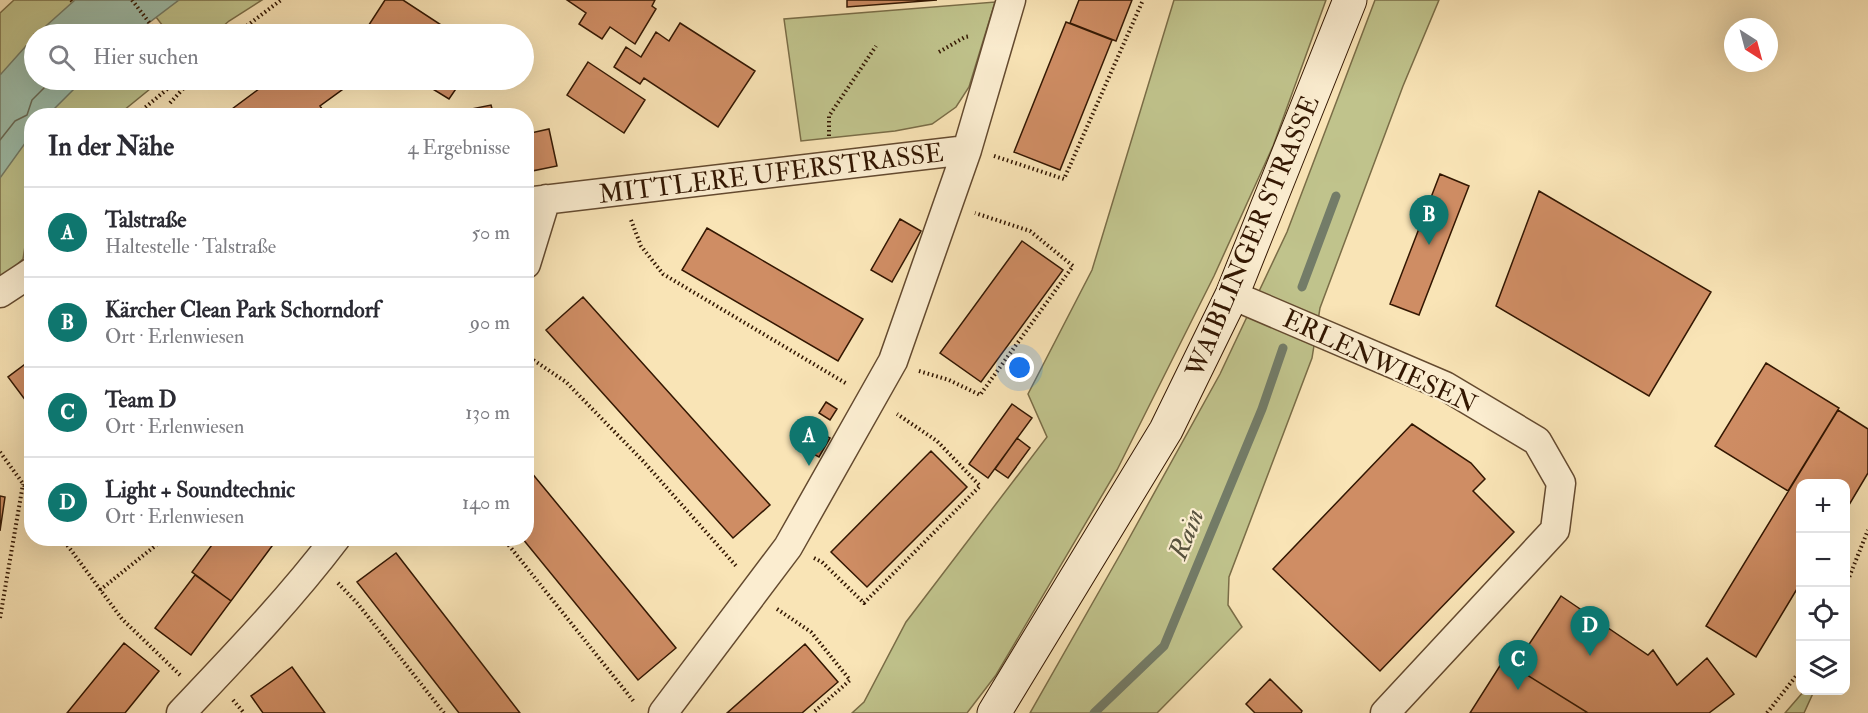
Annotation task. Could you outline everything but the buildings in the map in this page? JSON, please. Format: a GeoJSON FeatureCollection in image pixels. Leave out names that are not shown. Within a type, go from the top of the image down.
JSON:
{"type":"FeatureCollection","features":[{"type":"Feature","properties":{"kind":"main road","name":"WAIBLINGER STRASSE"},"geometry":{"type":"LineString","coordinates":[[994,713],[1166,430],[1232,295],[1350,0]]}},
{"type":"Feature","properties":{"kind":"street","name":"MITTLERE UFERSTRASSE"},"geometry":{"type":"LineString","coordinates":[[536,201],[967,150],[1011,0]]}},
{"type":"Feature","properties":{"kind":"street"},"geometry":{"type":"LineString","coordinates":[[652,712],[757,590],[788,547],[873,399],[893,361],[967,150]]}},
{"type":"Feature","properties":{"kind":"street"},"geometry":{"type":"LineString","coordinates":[[0,292],[24,277]]}},
{"type":"Feature","properties":{"kind":"street","name":"ERLENWIESEN"},"geometry":{"type":"LineString","coordinates":[[1232,295],[1445,386],[1537,441],[1561,483],[1555,531],[1385,713]]}},
{"type":"Feature","properties":{"kind":"street"},"geometry":{"type":"LineString","coordinates":[[190,704],[330,546]]}},
{"type":"Feature","properties":{"kind":"path"},"geometry":{"type":"LineString","coordinates":[[132,0],[150,24]]}},
{"type":"Feature","properties":{"kind":"path"},"geometry":{"type":"LineString","coordinates":[[249,24],[281,0]]}},
{"type":"Feature","properties":{"kind":"path"},"geometry":{"type":"LineString","coordinates":[[967,150],[1009,159],[1064,179],[1143,0]]}},
{"type":"Feature","properties":{"kind":"path"},"geometry":{"type":"LineString","coordinates":[[832,166],[829,116],[876,46]]}},
{"type":"Feature","properties":{"kind":"path"},"geometry":{"type":"LineString","coordinates":[[145,108],[166,90]]}},
{"type":"Feature","properties":{"kind":"path"},"geometry":{"type":"LineString","coordinates":[[170,103],[182,90]]}},
{"type":"Feature","properties":{"kind":"path"},"geometry":{"type":"LineString","coordinates":[[625,190],[626,209],[641,246],[663,274],[873,399],[937,441],[980,486],[864,603],[822,562],[788,547]]}},
{"type":"Feature","properties":{"kind":"path"},"geometry":{"type":"LineString","coordinates":[[893,361],[949,380],[980,394],[1073,266],[1030,231],[978,213],[947,206]]}},
{"type":"Feature","properties":{"kind":"path"},"geometry":{"type":"LineString","coordinates":[[534,360],[566,382],[643,461],[774,608],[811,632],[850,680],[813,713]]}},
{"type":"Feature","properties":{"kind":"path"},"geometry":{"type":"LineString","coordinates":[[0,453],[23,484],[0,618]]}},
{"type":"Feature","properties":{"kind":"path"},"geometry":{"type":"LineString","coordinates":[[1850,573],[1868,530]]}},
{"type":"Feature","properties":{"kind":"path"},"geometry":{"type":"LineString","coordinates":[[69,546],[122,619],[181,676],[190,704]]}},
{"type":"Feature","properties":{"kind":"path"},"geometry":{"type":"LineString","coordinates":[[100,590],[155,546]]}},
{"type":"Feature","properties":{"kind":"path"},"geometry":{"type":"LineString","coordinates":[[510,546],[652,712]]}},
{"type":"Feature","properties":{"kind":"path"},"geometry":{"type":"LineString","coordinates":[[319,561],[358,604],[444,713]]}},
{"type":"Feature","properties":{"kind":"path"},"geometry":{"type":"LineString","coordinates":[[1767,713],[1796,676]]}},
{"type":"Feature","properties":{"kind":"green space"},"geometry":{"type":"Polygon","coordinates":[[[14,0],[122,0],[142,24],[24,24],[24,90],[149,90],[127,108],[24,108],[24,253],[23,259],[0,280],[0,13],[14,0]]]}},
{"type":"Feature","properties":{"kind":"green space"},"geometry":{"type":"Polygon","coordinates":[[[143,0],[262,0],[226,24],[161,24],[143,0]]]}},
{"type":"Feature","properties":{"kind":"green space"},"geometry":{"type":"Polygon","coordinates":[[[1174,0],[1326,0],[1273,146],[1214,276],[1117,470],[996,675],[967,713],[852,713],[864,702],[906,622],[1047,437],[1028,394],[1092,270],[1174,0]]]}},
{"type":"Feature","properties":{"kind":"green space"},"geometry":{"type":"Polygon","coordinates":[[[1375,0],[1439,0],[1403,86],[1320,308],[1312,358],[1229,577],[1228,605],[1242,627],[1157,713],[1030,713],[1220,374],[1287,232],[1375,0]]]}},
{"type":"Feature","properties":{"kind":"green space"},"geometry":{"type":"Polygon","coordinates":[[[995,2],[969,87],[956,107],[932,124],[895,131],[801,141],[784,19],[995,2]]]}},
{"type":"Feature","properties":{"kind":"green space"},"geometry":{"type":"Polygon","coordinates":[[[1801,695],[1812,695],[1804,713],[1785,713],[1801,695]]]}},
{"type":"Feature","properties":{"kind":"water"},"geometry":{"type":"Polygon","coordinates":[[[75,0],[179,0],[147,24],[48,24],[75,0]]]}},
{"type":"Feature","properties":{"kind":"water"},"geometry":{"type":"Polygon","coordinates":[[[24,48],[24,90],[73,90],[55,108],[24,108],[24,145],[0,178],[0,75],[24,48]]]}},
{"type":"Feature","properties":{"kind":"waterway"},"geometry":{"type":"LineString","coordinates":[[1302,287],[1336,196]]}},
{"type":"Feature","properties":{"kind":"waterway","name":"Rain"},"geometry":{"type":"LineString","coordinates":[[1094,713],[1164,646],[1262,409],[1283,348]]}},
{"type":"Feature","properties":{"kind":"place","name":"Kärcher Clean Park Schorndorf"},"geometry":{"type":"Point","coordinates":[1429,245]}},
{"type":"Feature","properties":{"kind":"place","name":"Talstraße"},"geometry":{"type":"Point","coordinates":[809,466]}},
{"type":"Feature","properties":{"kind":"place","name":"Light + Soundtechnic"},"geometry":{"type":"Point","coordinates":[1590,656]}},
{"type":"Feature","properties":{"kind":"place","name":"Team D"},"geometry":{"type":"Point","coordinates":[1518,690]}}]}
